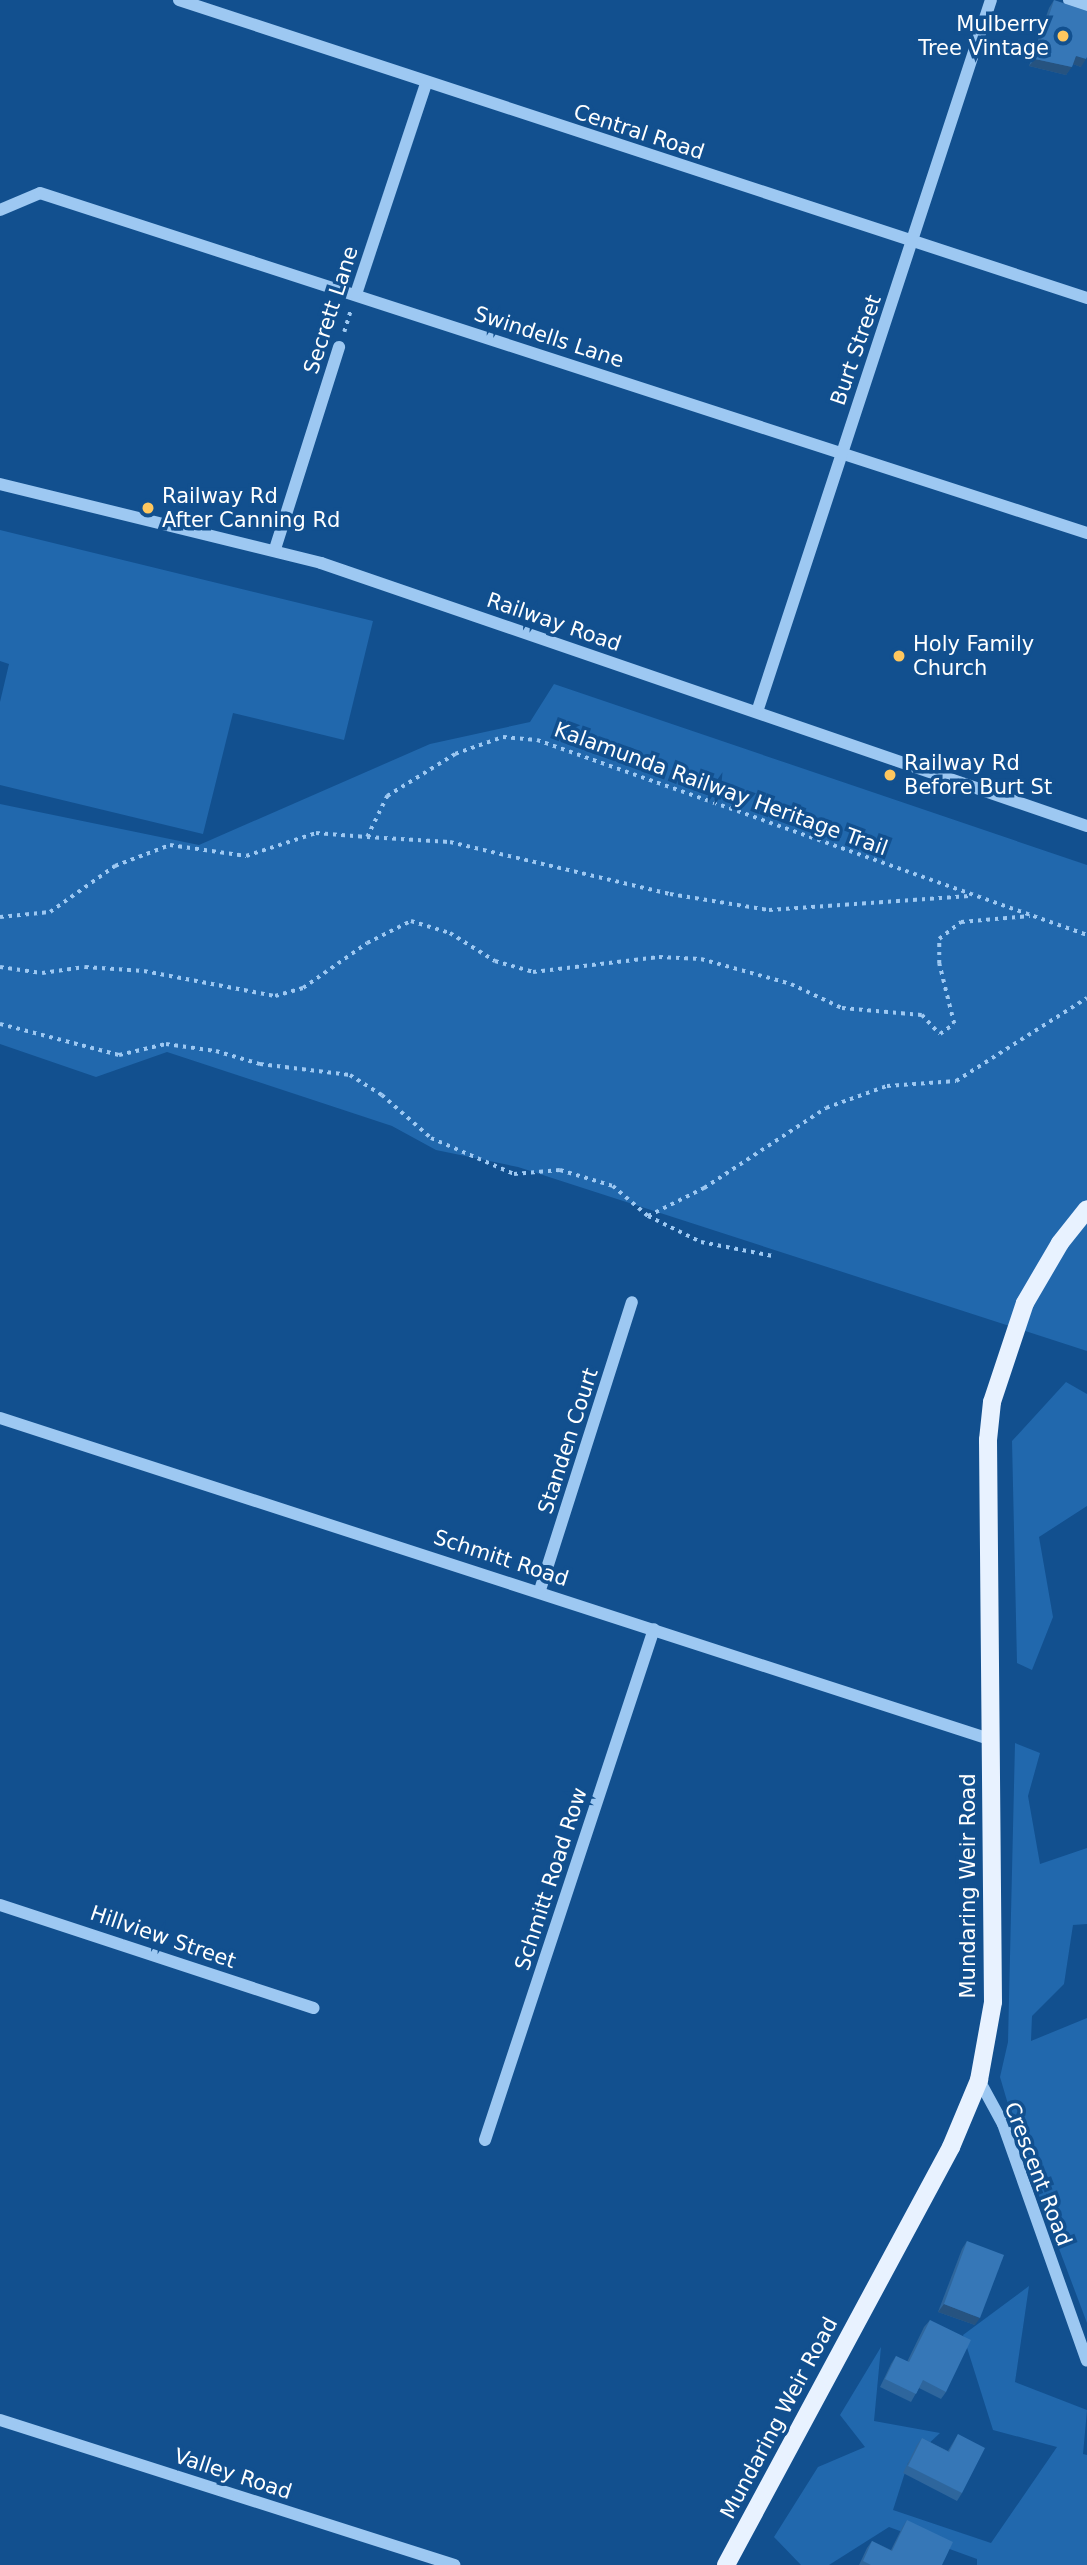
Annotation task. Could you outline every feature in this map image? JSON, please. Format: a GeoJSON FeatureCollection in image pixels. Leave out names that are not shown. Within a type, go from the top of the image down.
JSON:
{"type":"FeatureCollection","features":[{"type":"Feature","properties":{"kind":"main road","name":"Mundaring Weir Road"},"geometry":{"type":"LineString","coordinates":[[726,2565],[951,2147],[979,2080],[993,2002],[988,1440],[992,1402],[1025,1303],[1060,1243],[1087,1209]]}},
{"type":"Feature","properties":{"kind":"street","name":"Central Road"},"geometry":{"type":"LineString","coordinates":[[179,0],[426,84],[1087,298]]}},
{"type":"Feature","properties":{"kind":"street","name":"Burt Street"},"geometry":{"type":"LineString","coordinates":[[757,712],[991,0]]}},
{"type":"Feature","properties":{"kind":"street"},"geometry":{"type":"LineString","coordinates":[[1069,0],[1087,6]]}},
{"type":"Feature","properties":{"kind":"street","name":"Secrett Lane"},"geometry":{"type":"LineString","coordinates":[[356,294],[426,84]]}},
{"type":"Feature","properties":{"kind":"street","name":"Swindells Lane"},"geometry":{"type":"LineString","coordinates":[[0,210],[40,193],[1087,533]]}},
{"type":"Feature","properties":{"kind":"street","name":"Secrett Lane"},"geometry":{"type":"LineString","coordinates":[[275,549],[339,347]]}},
{"type":"Feature","properties":{"kind":"street","name":"Railway Road"},"geometry":{"type":"LineString","coordinates":[[0,484],[275,549],[1087,826]]}},
{"type":"Feature","properties":{"kind":"street","name":"Standen Court"},"geometry":{"type":"LineString","coordinates":[[540,1590],[632,1303]]}},
{"type":"Feature","properties":{"kind":"street","name":"Schmitt Road"},"geometry":{"type":"LineString","coordinates":[[0,1418],[540,1590],[989,1738]]}},
{"type":"Feature","properties":{"kind":"street","name":"Schmitt Road Row"},"geometry":{"type":"LineString","coordinates":[[485,2140],[654,1629]]}},
{"type":"Feature","properties":{"kind":"street","name":"Hillview Street"},"geometry":{"type":"LineString","coordinates":[[0,1905],[313,2008]]}},
{"type":"Feature","properties":{"kind":"street","name":"Crescent Road"},"geometry":{"type":"LineString","coordinates":[[979,2080],[1003,2124],[1087,2361]]}},
{"type":"Feature","properties":{"kind":"street","name":"Valley Road"},"geometry":{"type":"LineString","coordinates":[[0,2420],[454,2565]]}},
{"type":"Feature","properties":{"kind":"path","name":"Secrett Lane"},"geometry":{"type":"LineString","coordinates":[[339,347],[356,294]]}},
{"type":"Feature","properties":{"kind":"path","name":"Kalamunda Railway Heritage Trail"},"geometry":{"type":"LineString","coordinates":[[367,837],[387,796],[455,754],[503,737],[537,740],[1087,935]]}},
{"type":"Feature","properties":{"kind":"path","name":"Kalamunda Railway Heritage Trail"},"geometry":{"type":"LineString","coordinates":[[0,916],[50,912],[115,866],[170,845],[246,856],[316,833],[450,842],[670,894],[769,910],[973,896]]}},
{"type":"Feature","properties":{"kind":"path","name":"Kalamunda Railway Heritage Trail"},"geometry":{"type":"LineString","coordinates":[[0,967],[42,974],[85,967],[144,971],[275,996],[303,988],[367,943],[411,921],[450,933],[495,961],[533,972],[659,957],[701,959],[791,984],[842,1008],[922,1015],[940,1034],[954,1024],[939,964],[939,939],[961,922],[1030,916]]}},
{"type":"Feature","properties":{"kind":"path"},"geometry":{"type":"LineString","coordinates":[[648,1216],[704,1188],[826,1108],[887,1086],[956,1081],[1087,998]]}},
{"type":"Feature","properties":{"kind":"path"},"geometry":{"type":"LineString","coordinates":[[0,1024],[119,1055],[166,1044],[216,1051],[260,1064],[350,1075],[382,1095],[431,1138],[514,1174],[560,1170],[613,1186],[648,1216],[701,1242],[773,1256]]}},
{"type":"Feature","properties":{"kind":"shaded area"},"geometry":{"type":"Polygon","coordinates":[[[0,530],[373,621],[344,740],[233,713],[203,834],[0,785],[0,702],[9,664],[0,661],[0,530]]]}},
{"type":"Feature","properties":{"kind":"shaded area"},"geometry":{"type":"Polygon","coordinates":[[[554,684],[1087,865],[1087,1351],[518,1167],[436,1150],[392,1126],[167,1052],[96,1077],[0,1044],[0,804],[199,845],[430,744],[530,722],[554,684]]]}},
{"type":"Feature","properties":{"kind":"shaded area"},"geometry":{"type":"Polygon","coordinates":[[[1066,1382],[1087,1394],[1087,1506],[1039,1537],[1053,1617],[1032,1670],[1017,1663],[1012,1441],[1066,1382]]]}},
{"type":"Feature","properties":{"kind":"shaded area"},"geometry":{"type":"Polygon","coordinates":[[[1015,1743],[1040,1753],[1028,1796],[1040,1864],[1087,1848],[1087,1924],[1073,1925],[1064,1984],[1032,2016],[1031,2041],[1087,2018],[1087,2323],[1020,2145],[1000,2077],[1008,2042],[1015,1743]]]}},
{"type":"Feature","properties":{"kind":"shaded area"},"geometry":{"type":"Polygon","coordinates":[[[1029,2286],[1015,2382],[1087,2410],[1083,2454],[1087,2455],[1087,2565],[977,2565],[977,2559],[889,2527],[829,2565],[801,2565],[774,2537],[818,2467],[865,2447],[840,2415],[881,2347],[874,2421],[940,2433],[908,2463],[893,2510],[991,2543],[1057,2447],[993,2430],[963,2335],[1029,2286]]]}},
{"type":"Feature","properties":{"kind":"building","name":"Mulberry Tree Vintage"},"geometry":{"type":"Polygon","coordinates":[[[1054,0],[1087,11],[1087,57],[1076,56],[1072,67],[1035,59],[1054,0]]]}},
{"type":"Feature","properties":{"kind":"building"},"geometry":{"type":"Polygon","coordinates":[[[967,2241],[1004,2255],[980,2318],[944,2304],[967,2241]]]}},
{"type":"Feature","properties":{"kind":"building"},"geometry":{"type":"Polygon","coordinates":[[[930,2320],[971,2340],[946,2392],[923,2380],[916,2394],[885,2379],[896,2356],[909,2362],[930,2320]]]}},
{"type":"Feature","properties":{"kind":"building"},"geometry":{"type":"Polygon","coordinates":[[[958,2434],[985,2448],[962,2493],[908,2466],[922,2438],[949,2452],[958,2434]]]}},
{"type":"Feature","properties":{"kind":"building"},"geometry":{"type":"Polygon","coordinates":[[[907,2520],[953,2542],[942,2565],[871,2565],[863,2561],[872,2541],[892,2551],[907,2520]]]}},
{"type":"Feature","properties":{"kind":"place","name":"Mulberry Tree Vintage"},"geometry":{"type":"Point","coordinates":[1063,36]}},
{"type":"Feature","properties":{"kind":"place","name":"Railway Rd After Canning Rd"},"geometry":{"type":"Point","coordinates":[148,508]}},
{"type":"Feature","properties":{"kind":"place","name":"Holy Family Church"},"geometry":{"type":"Point","coordinates":[899,656]}},
{"type":"Feature","properties":{"kind":"place","name":"Railway Rd Before Burt St"},"geometry":{"type":"Point","coordinates":[890,775]}}]}
